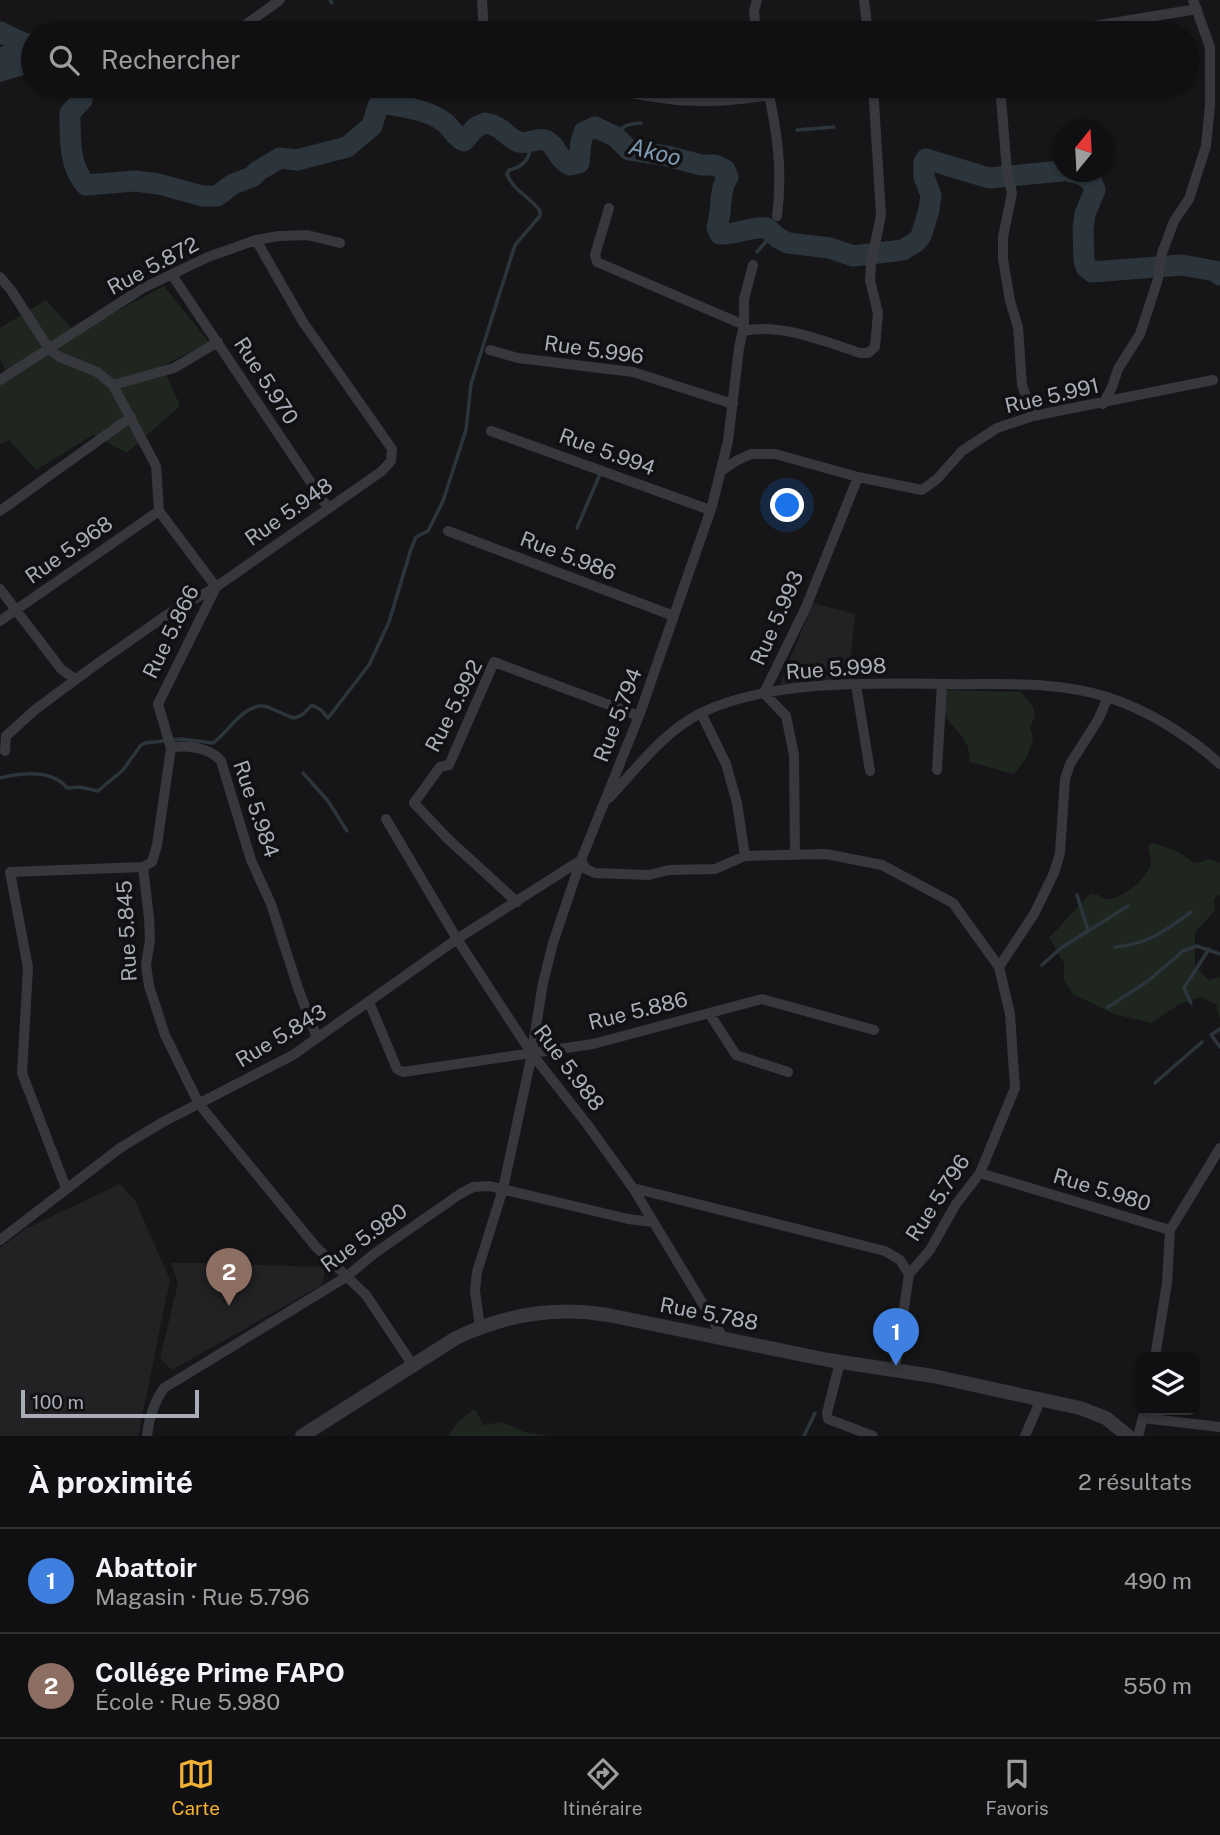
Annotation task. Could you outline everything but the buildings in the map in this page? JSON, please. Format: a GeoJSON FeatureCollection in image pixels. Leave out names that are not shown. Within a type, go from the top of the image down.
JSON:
{"type":"FeatureCollection","features":[{"type":"Feature","properties":{"kind":"street"},"geometry":{"type":"LineString","coordinates":[[250,21],[279,0]]}},
{"type":"Feature","properties":{"kind":"street"},"geometry":{"type":"LineString","coordinates":[[482,0],[483,21]]}},
{"type":"Feature","properties":{"kind":"street"},"geometry":{"type":"LineString","coordinates":[[755,21],[757,0]]}},
{"type":"Feature","properties":{"kind":"street"},"geometry":{"type":"LineString","coordinates":[[864,0],[867,21]]}},
{"type":"Feature","properties":{"kind":"street"},"geometry":{"type":"LineString","coordinates":[[1103,404],[1118,369],[1140,334],[1158,279],[1162,253],[1174,221],[1189,199],[1206,146],[1215,45],[1195,5],[1116,21]]}},
{"type":"Feature","properties":{"kind":"street"},"geometry":{"type":"LineString","coordinates":[[652,98],[691,102],[733,102],[746,98]]}},
{"type":"Feature","properties":{"kind":"street"},"geometry":{"type":"LineString","coordinates":[[769,98],[779,148],[781,179],[777,216]]}},
{"type":"Feature","properties":{"kind":"street"},"geometry":{"type":"LineString","coordinates":[[609,208],[595,255],[597,262],[743,328],[779,330],[860,353],[869,352],[875,347],[878,313],[870,280],[871,264],[881,215],[874,98]]}},
{"type":"Feature","properties":{"kind":"street"},"geometry":{"type":"LineString","coordinates":[[1001,98],[1012,200],[1003,237],[1003,259],[1010,301],[1018,327],[1023,385],[1033,416]]}},
{"type":"Feature","properties":{"kind":"street","name":"Rue 5.872"},"geometry":{"type":"LineString","coordinates":[[0,380],[143,288],[208,257],[256,240],[307,235],[340,243]]}},
{"type":"Feature","properties":{"kind":"street","name":"Rue 5.948"},"geometry":{"type":"LineString","coordinates":[[5,751],[6,736],[75,679],[168,614],[216,587],[383,471],[391,461],[392,449],[303,322],[256,240]]}},
{"type":"Feature","properties":{"kind":"street"},"geometry":{"type":"LineString","coordinates":[[743,328],[744,299],[753,265]]}},
{"type":"Feature","properties":{"kind":"street","name":"Rue 5.970"},"geometry":{"type":"LineString","coordinates":[[172,275],[328,508]]}},
{"type":"Feature","properties":{"kind":"street"},"geometry":{"type":"LineString","coordinates":[[0,277],[49,349],[60,358],[97,372],[113,385],[156,466],[159,511]]}},
{"type":"Feature","properties":{"kind":"street","name":"Rue 5.794"},"geometry":{"type":"LineString","coordinates":[[480,1327],[475,1291],[477,1272],[503,1189],[532,1054],[543,983],[566,898],[639,716],[710,510],[728,441],[743,328]]}},
{"type":"Feature","properties":{"kind":"street"},"geometry":{"type":"LineString","coordinates":[[113,385],[174,368],[218,342]]}},
{"type":"Feature","properties":{"kind":"street","name":"Rue 5.996"},"geometry":{"type":"LineString","coordinates":[[490,350],[518,358],[633,372],[733,404]]}},
{"type":"Feature","properties":{"kind":"street","name":"Rue 5.991"},"geometry":{"type":"LineString","coordinates":[[720,472],[751,454],[775,454],[858,477],[922,490],[976,440],[997,428],[1033,416],[1213,380]]}},
{"type":"Feature","properties":{"kind":"street"},"geometry":{"type":"LineString","coordinates":[[0,511],[131,417]]}},
{"type":"Feature","properties":{"kind":"street","name":"Rue 5.994"},"geometry":{"type":"LineString","coordinates":[[491,431],[710,510]]}},
{"type":"Feature","properties":{"kind":"street","name":"Rue 5.993"},"geometry":{"type":"LineString","coordinates":[[795,855],[794,755],[786,716],[765,693],[806,607],[858,477]]}},
{"type":"Feature","properties":{"kind":"street","name":"Rue 5.866"},"geometry":{"type":"LineString","coordinates":[[159,511],[216,587],[158,704],[171,748]]}},
{"type":"Feature","properties":{"kind":"street","name":"Rue 5.968"},"geometry":{"type":"LineString","coordinates":[[0,621],[159,511]]}},
{"type":"Feature","properties":{"kind":"street","name":"Rue 5.986"},"geometry":{"type":"LineString","coordinates":[[448,531],[674,616]]}},
{"type":"Feature","properties":{"kind":"street"},"geometry":{"type":"LineString","coordinates":[[0,589],[61,669],[75,679]]}},
{"type":"Feature","properties":{"kind":"street","name":"Rue 5.992"},"geometry":{"type":"LineString","coordinates":[[517,902],[447,839],[414,803],[440,767],[449,765],[494,662],[639,716]]}},
{"type":"Feature","properties":{"kind":"street"},"geometry":{"type":"LineString","coordinates":[[937,770],[942,684]]}},
{"type":"Feature","properties":{"kind":"street"},"geometry":{"type":"LineString","coordinates":[[856,685],[870,771]]}},
{"type":"Feature","properties":{"kind":"street","name":"Rue 5.998"},"geometry":{"type":"LineString","coordinates":[[605,802],[678,727],[701,713],[765,693],[856,685],[1054,686],[1082,690],[1134,707],[1194,743],[1220,764]]}},
{"type":"Feature","properties":{"kind":"street"},"geometry":{"type":"LineString","coordinates":[[999,967],[1034,914],[1054,873],[1060,853],[1066,779],[1070,764],[1098,720],[1108,697]]}},
{"type":"Feature","properties":{"kind":"street"},"geometry":{"type":"LineString","coordinates":[[701,713],[726,764],[737,803],[745,856]]}},
{"type":"Feature","properties":{"kind":"street","name":"Rue 5.984"},"geometry":{"type":"LineString","coordinates":[[171,748],[176,746],[208,751],[216,754],[221,761],[251,860],[271,904],[317,1038]]}},
{"type":"Feature","properties":{"kind":"street"},"geometry":{"type":"LineString","coordinates":[[143,867],[152,862],[158,845],[171,748]]}},
{"type":"Feature","properties":{"kind":"street","name":"Rue 5.988"},"geometry":{"type":"LineString","coordinates":[[386,819],[457,939],[532,1054],[633,1188],[724,1339]]}},
{"type":"Feature","properties":{"kind":"street","name":"Rue 5.796"},"geometry":{"type":"LineString","coordinates":[[581,860],[586,869],[595,873],[649,875],[669,870],[715,869],[745,856],[826,854],[883,865],[953,903],[999,967],[1010,1014],[1015,1088],[981,1173],[956,1204],[930,1250],[909,1274],[895,1370]]}},
{"type":"Feature","properties":{"kind":"street","name":"Rue 5.843"},"geometry":{"type":"LineString","coordinates":[[0,1240],[120,1148],[293,1055],[457,939],[581,860]]}},
{"type":"Feature","properties":{"kind":"street","name":"Rue 5.845"},"geometry":{"type":"LineString","coordinates":[[66,1188],[22,1073],[28,968],[10,872],[143,867],[148,897],[150,940],[146,965],[149,986],[165,1035],[199,1104],[316,1247],[366,1295],[412,1364]]}},
{"type":"Feature","properties":{"kind":"street","name":"Rue 5.886"},"geometry":{"type":"LineString","coordinates":[[369,1002],[400,1072],[593,1044],[762,999],[874,1030]]}},
{"type":"Feature","properties":{"kind":"street"},"geometry":{"type":"LineString","coordinates":[[709,1013],[736,1055],[788,1072]]}},
{"type":"Feature","properties":{"kind":"street"},"geometry":{"type":"LineString","coordinates":[[1170,1230],[1220,1148]]}},
{"type":"Feature","properties":{"kind":"street","name":"Rue 5.980"},"geometry":{"type":"LineString","coordinates":[[981,1173],[1170,1230],[1167,1283],[1156,1352]]}},
{"type":"Feature","properties":{"kind":"street","name":"Rue 5.980"},"geometry":{"type":"LineString","coordinates":[[147,1436],[151,1411],[164,1388],[346,1277],[386,1245],[460,1194],[482,1185],[628,1219],[653,1222]]}},
{"type":"Feature","properties":{"kind":"street"},"geometry":{"type":"LineString","coordinates":[[633,1188],[885,1251],[900,1260],[909,1274]]}},
{"type":"Feature","properties":{"kind":"street","name":"Rue 5.788"},"geometry":{"type":"LineString","coordinates":[[302,1436],[412,1364],[480,1327],[536,1313],[581,1310],[1041,1399],[1095,1413],[1121,1433]]}},
{"type":"Feature","properties":{"kind":"street"},"geometry":{"type":"LineString","coordinates":[[840,1362],[827,1413],[828,1419],[873,1436]]}},
{"type":"Feature","properties":{"kind":"street"},"geometry":{"type":"LineString","coordinates":[[1025,1436],[1041,1399]]}},
{"type":"Feature","properties":{"kind":"street"},"geometry":{"type":"LineString","coordinates":[[1138,1436],[1144,1415]]}},
{"type":"Feature","properties":{"kind":"street"},"geometry":{"type":"LineString","coordinates":[[1150,1415],[1220,1427]]}},
{"type":"Feature","properties":{"kind":"shaded area"},"geometry":{"type":"Polygon","coordinates":[[[14,42],[17,45],[21,53],[21,76],[0,82],[0,47],[14,42]]]}},
{"type":"Feature","properties":{"kind":"shaded area"},"geometry":{"type":"Polygon","coordinates":[[[164,286],[209,342],[163,366],[180,406],[127,453],[93,435],[36,470],[9,440],[0,444],[0,375],[5,370],[0,358],[0,328],[46,300],[76,333],[164,286]]]}},
{"type":"Feature","properties":{"kind":"shaded area"},"geometry":{"type":"Polygon","coordinates":[[[813,603],[855,614],[851,654],[852,680],[780,684],[813,603]]]}},
{"type":"Feature","properties":{"kind":"shaded area"},"geometry":{"type":"Polygon","coordinates":[[[948,690],[1021,692],[1033,707],[1035,715],[1030,728],[1033,738],[1027,757],[1014,774],[970,762],[968,747],[944,713],[943,699],[948,690]]]}},
{"type":"Feature","properties":{"kind":"shaded area"},"geometry":{"type":"Polygon","coordinates":[[[1153,843],[1179,852],[1193,862],[1209,859],[1220,863],[1220,895],[1214,899],[1215,910],[1195,933],[1195,967],[1209,980],[1220,977],[1220,1019],[1216,1004],[1201,997],[1180,1004],[1151,1023],[1114,1014],[1073,994],[1064,981],[1064,963],[1049,938],[1090,894],[1112,899],[1133,887],[1149,869],[1151,861],[1148,846],[1153,843]]]}},
{"type":"Feature","properties":{"kind":"shaded area"},"geometry":{"type":"Polygon","coordinates":[[[120,1184],[136,1202],[170,1280],[138,1436],[0,1436],[0,1248],[25,1229],[120,1184]]]}},
{"type":"Feature","properties":{"kind":"shaded area"},"geometry":{"type":"Polygon","coordinates":[[[171,1263],[326,1267],[322,1285],[172,1370],[160,1358],[178,1283],[171,1263]]]}},
{"type":"Feature","properties":{"kind":"shaded area"},"geometry":{"type":"Polygon","coordinates":[[[476,1410],[483,1425],[502,1422],[524,1432],[549,1436],[448,1436],[459,1421],[476,1410]]]}},
{"type":"Feature","properties":{"kind":"waterway","name":"Akoo"},"geometry":{"type":"LineString","coordinates":[[0,32],[21,42]]}},
{"type":"Feature","properties":{"kind":"waterway","name":"Akoo"},"geometry":{"type":"LineString","coordinates":[[82,98],[70,113],[71,142],[76,170],[86,185],[135,181],[159,184],[202,196],[217,196],[280,158],[297,160],[347,147],[372,126],[378,106],[382,103],[430,114],[444,122],[464,141],[476,127],[485,123],[519,142],[544,140],[570,165],[579,163],[584,132],[595,127],[616,137],[629,150],[701,165],[715,165],[725,170],[728,177],[723,188],[717,227],[720,234],[767,228],[788,243],[830,248],[853,256],[903,250],[921,236],[931,195],[924,177],[926,159],[989,178],[1052,172]]}},
{"type":"Feature","properties":{"kind":"waterway"},"geometry":{"type":"LineString","coordinates":[[616,137],[625,126],[641,123]]}},
{"type":"Feature","properties":{"kind":"waterway"},"geometry":{"type":"LineString","coordinates":[[797,130],[834,127]]}},
{"type":"Feature","properties":{"kind":"waterway"},"geometry":{"type":"LineString","coordinates":[[0,778],[26,774],[45,775],[61,782],[67,788],[80,787],[98,791],[123,770],[141,745],[181,739],[213,743],[252,708],[268,707],[294,718],[302,715],[312,705],[328,718],[369,665],[389,622],[416,537],[428,531],[443,501],[466,430],[471,384],[515,245],[540,216],[540,211],[507,174],[509,170],[526,161],[531,142]]}},
{"type":"Feature","properties":{"kind":"waterway","name":"Akoo"},"geometry":{"type":"LineString","coordinates":[[1092,182],[1095,190],[1085,214],[1083,229],[1084,260],[1086,267],[1092,272],[1182,265],[1215,271],[1220,275]]}},
{"type":"Feature","properties":{"kind":"waterway"},"geometry":{"type":"LineString","coordinates":[[757,252],[774,232]]}},
{"type":"Feature","properties":{"kind":"waterway"},"geometry":{"type":"LineString","coordinates":[[577,528],[600,474]]}},
{"type":"Feature","properties":{"kind":"waterway"},"geometry":{"type":"LineString","coordinates":[[303,773],[328,801],[347,831]]}},
{"type":"Feature","properties":{"kind":"waterway"},"geometry":{"type":"LineString","coordinates":[[1077,895],[1088,930]]}},
{"type":"Feature","properties":{"kind":"waterway"},"geometry":{"type":"LineString","coordinates":[[1042,965],[1061,948],[1128,906]]}},
{"type":"Feature","properties":{"kind":"waterway"},"geometry":{"type":"LineString","coordinates":[[1115,947],[1146,940],[1191,912]]}},
{"type":"Feature","properties":{"kind":"waterway"},"geometry":{"type":"LineString","coordinates":[[1108,1007],[1148,981],[1183,951],[1197,946],[1220,954]]}},
{"type":"Feature","properties":{"kind":"waterway"},"geometry":{"type":"LineString","coordinates":[[1191,1003],[1184,988],[1209,949]]}},
{"type":"Feature","properties":{"kind":"waterway"},"geometry":{"type":"LineString","coordinates":[[1220,1029],[1211,1035],[1220,1047]]}},
{"type":"Feature","properties":{"kind":"waterway"},"geometry":{"type":"LineString","coordinates":[[1155,1083],[1202,1042]]}},
{"type":"Feature","properties":{"kind":"waterway"},"geometry":{"type":"LineString","coordinates":[[804,1436],[815,1413]]}},
{"type":"Feature","properties":{"kind":"place","name":"Collége Prime FAPO"},"geometry":{"type":"Point","coordinates":[229,1306]}},
{"type":"Feature","properties":{"kind":"place","name":"Abattoir"},"geometry":{"type":"Point","coordinates":[896,1366]}}]}
